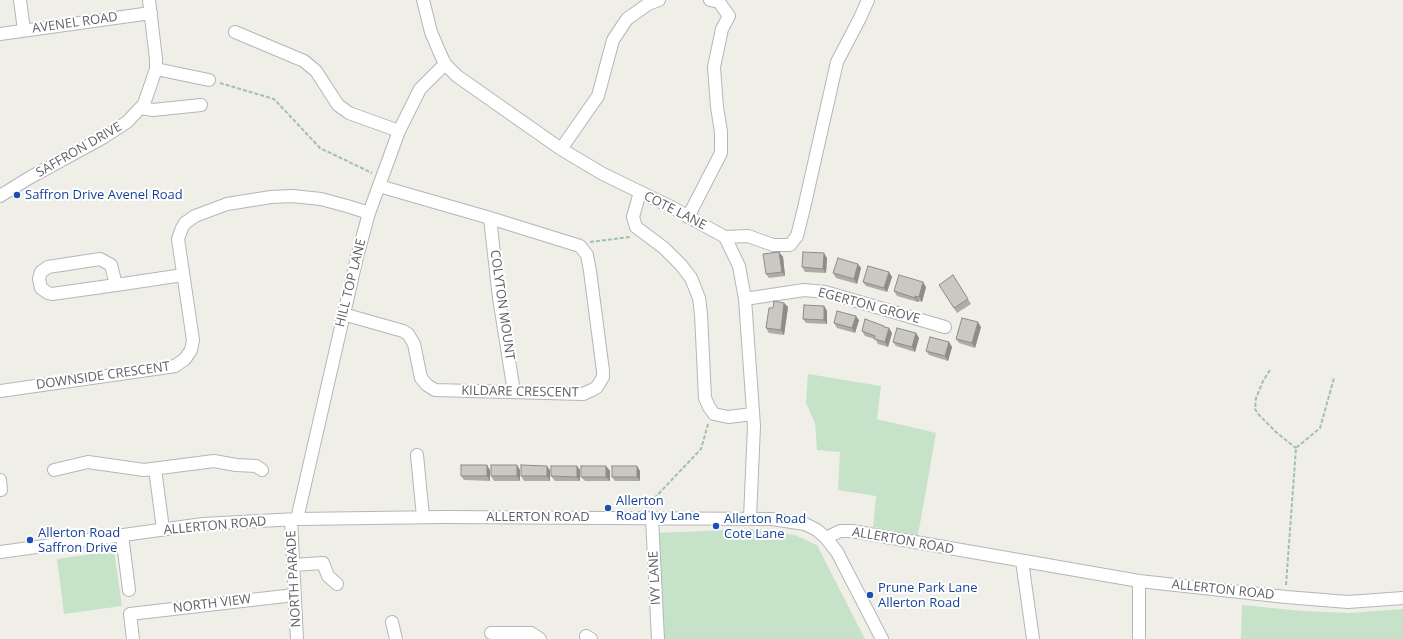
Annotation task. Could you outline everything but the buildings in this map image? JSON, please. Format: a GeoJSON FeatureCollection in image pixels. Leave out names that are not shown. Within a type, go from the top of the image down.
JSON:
{"type":"FeatureCollection","features":[{"type":"Feature","properties":{"kind":"street"},"geometry":{"type":"LineString","coordinates":[[20,0],[24,30]]}},
{"type":"Feature","properties":{"kind":"street","name":"SAFFRON DRIVE"},"geometry":{"type":"LineString","coordinates":[[0,196],[29,178],[104,137],[127,122],[141,108],[144,104],[156,69],[149,0]]}},
{"type":"Feature","properties":{"kind":"street","name":"COTE LANE"},"geometry":{"type":"LineString","coordinates":[[423,0],[431,32],[445,64],[457,76],[561,149],[603,174],[725,237]]}},
{"type":"Feature","properties":{"kind":"street"},"geometry":{"type":"LineString","coordinates":[[561,149],[598,96],[613,40],[627,19],[648,4],[658,0]]}},
{"type":"Feature","properties":{"kind":"street"},"geometry":{"type":"LineString","coordinates":[[688,217],[721,154],[721,132],[714,68],[722,29],[728,16],[719,2],[710,0]]}},
{"type":"Feature","properties":{"kind":"street"},"geometry":{"type":"LineString","coordinates":[[750,518],[754,426],[745,299],[739,266],[725,237],[748,236],[773,245],[790,245],[797,236],[837,62],[868,0]]}},
{"type":"Feature","properties":{"kind":"street","name":"AVENEL ROAD"},"geometry":{"type":"LineString","coordinates":[[0,34],[151,13]]}},
{"type":"Feature","properties":{"kind":"street"},"geometry":{"type":"LineString","coordinates":[[235,32],[304,61],[316,71],[338,105],[349,113],[400,131]]}},
{"type":"Feature","properties":{"kind":"street","name":"HILL TOP LANE"},"geometry":{"type":"LineString","coordinates":[[294,520],[343,314],[369,214],[400,131],[420,89],[445,64]]}},
{"type":"Feature","properties":{"kind":"street"},"geometry":{"type":"LineString","coordinates":[[156,69],[209,80]]}},
{"type":"Feature","properties":{"kind":"street"},"geometry":{"type":"LineString","coordinates":[[141,108],[153,110],[201,104]]}},
{"type":"Feature","properties":{"kind":"street"},"geometry":{"type":"LineString","coordinates":[[381,182],[490,218],[577,244]]}},
{"type":"Feature","properties":{"kind":"street"},"geometry":{"type":"LineString","coordinates":[[640,192],[633,217],[636,227],[647,234],[681,265],[690,278],[698,298],[701,314],[705,398],[709,407],[714,414],[728,417],[753,414]]}},
{"type":"Feature","properties":{"kind":"street","name":"DOWNSIDE CRESCENT"},"geometry":{"type":"LineString","coordinates":[[0,390],[169,367],[180,363],[189,355],[193,340],[178,239],[182,228],[195,216],[228,204],[272,197],[292,196],[321,199],[369,214]]}},
{"type":"Feature","properties":{"kind":"street","name":"COLYTON MOUNT"},"geometry":{"type":"LineString","coordinates":[[490,218],[499,298],[514,392]]}},
{"type":"Feature","properties":{"kind":"street","name":"KILDARE CRESCENT"},"geometry":{"type":"LineString","coordinates":[[343,314],[403,330],[408,334],[414,344],[421,378],[431,388],[440,390],[583,394],[597,387],[603,377],[603,371],[590,271],[585,251],[577,244]]}},
{"type":"Feature","properties":{"kind":"street"},"geometry":{"type":"LineString","coordinates":[[116,285],[111,265],[100,260],[48,267],[41,272],[38,279],[41,288],[52,294],[116,285],[183,275]]}},
{"type":"Feature","properties":{"kind":"street","name":"EGERTON GROVE"},"geometry":{"type":"LineString","coordinates":[[745,299],[804,290],[825,292],[945,327]]}},
{"type":"Feature","properties":{"kind":"street"},"geometry":{"type":"LineString","coordinates":[[417,455],[423,517]]}},
{"type":"Feature","properties":{"kind":"street"},"geometry":{"type":"LineString","coordinates":[[54,470],[90,462],[137,470],[214,461],[236,465],[256,466],[262,470]]}},
{"type":"Feature","properties":{"kind":"street"},"geometry":{"type":"LineString","coordinates":[[155,469],[163,530]]}},
{"type":"Feature","properties":{"kind":"street","name":"ALLERTON ROAD"},"geometry":{"type":"LineString","coordinates":[[0,552],[203,524],[423,517],[750,518],[772,519],[805,524],[817,530],[826,538],[840,531],[852,532],[1139,581],[1286,597],[1348,602],[1403,598]]}},
{"type":"Feature","properties":{"kind":"street","name":"IVY LANE"},"geometry":{"type":"LineString","coordinates":[[652,518],[658,639]]}},
{"type":"Feature","properties":{"kind":"street","name":"NORTH PARADE"},"geometry":{"type":"LineString","coordinates":[[294,520],[293,565],[297,639]]}},
{"type":"Feature","properties":{"kind":"street"},"geometry":{"type":"LineString","coordinates":[[122,535],[129,590]]}},
{"type":"Feature","properties":{"kind":"street"},"geometry":{"type":"LineString","coordinates":[[826,538],[837,552],[882,639]]}},
{"type":"Feature","properties":{"kind":"street"},"geometry":{"type":"LineString","coordinates":[[1022,561],[1033,639]]}},
{"type":"Feature","properties":{"kind":"street"},"geometry":{"type":"LineString","coordinates":[[293,565],[323,563],[328,576],[336,584]]}},
{"type":"Feature","properties":{"kind":"street"},"geometry":{"type":"LineString","coordinates":[[1139,581],[1139,639]]}},
{"type":"Feature","properties":{"kind":"street","name":"NORTH VIEW"},"geometry":{"type":"LineString","coordinates":[[133,639],[130,614],[294,595]]}},
{"type":"Feature","properties":{"kind":"street"},"geometry":{"type":"LineString","coordinates":[[392,622],[396,639]]}},
{"type":"Feature","properties":{"kind":"street"},"geometry":{"type":"LineString","coordinates":[[491,633],[531,633],[540,639]]}},
{"type":"Feature","properties":{"kind":"path"},"geometry":{"type":"LineString","coordinates":[[209,80],[274,99],[320,148],[381,182]]}},
{"type":"Feature","properties":{"kind":"path"},"geometry":{"type":"LineString","coordinates":[[577,244],[647,234]]}},
{"type":"Feature","properties":{"kind":"path"},"geometry":{"type":"LineString","coordinates":[[1270,370],[1263,381],[1256,398],[1255,409],[1276,432],[1296,448]]}},
{"type":"Feature","properties":{"kind":"path"},"geometry":{"type":"LineString","coordinates":[[1286,597],[1296,448],[1320,428],[1334,378]]}},
{"type":"Feature","properties":{"kind":"path"},"geometry":{"type":"LineString","coordinates":[[636,518],[701,449],[712,411]]}},
{"type":"Feature","properties":{"kind":"green space"},"geometry":{"type":"Polygon","coordinates":[[[808,374],[881,386],[877,419],[936,433],[918,535],[873,527],[876,496],[838,490],[840,452],[817,450],[815,423],[806,403],[808,374]]]}},
{"type":"Feature","properties":{"kind":"green space"},"geometry":{"type":"Polygon","coordinates":[[[751,529],[795,535],[817,545],[865,639],[663,639],[656,533],[751,529]]]}},
{"type":"Feature","properties":{"kind":"green space"},"geometry":{"type":"Polygon","coordinates":[[[114,551],[122,606],[64,614],[57,559],[114,551]]]}},
{"type":"Feature","properties":{"kind":"green space"},"geometry":{"type":"Polygon","coordinates":[[[1242,605],[1302,611],[1350,613],[1403,609],[1403,639],[1241,639],[1242,605]]]}},
{"type":"Feature","properties":{"kind":"place","name":"Saffron Drive Avenel Road"},"geometry":{"type":"Point","coordinates":[17,195]}},
{"type":"Feature","properties":{"kind":"place","name":"Allerton Road Ivy Lane"},"geometry":{"type":"Point","coordinates":[608,508]}},
{"type":"Feature","properties":{"kind":"place","name":"Allerton Road Cote Lane"},"geometry":{"type":"Point","coordinates":[716,526]}},
{"type":"Feature","properties":{"kind":"place","name":"Allerton Road Saffron Drive"},"geometry":{"type":"Point","coordinates":[30,540]}},
{"type":"Feature","properties":{"kind":"place","name":"Prune Park Lane Allerton Road"},"geometry":{"type":"Point","coordinates":[870,595]}}]}
